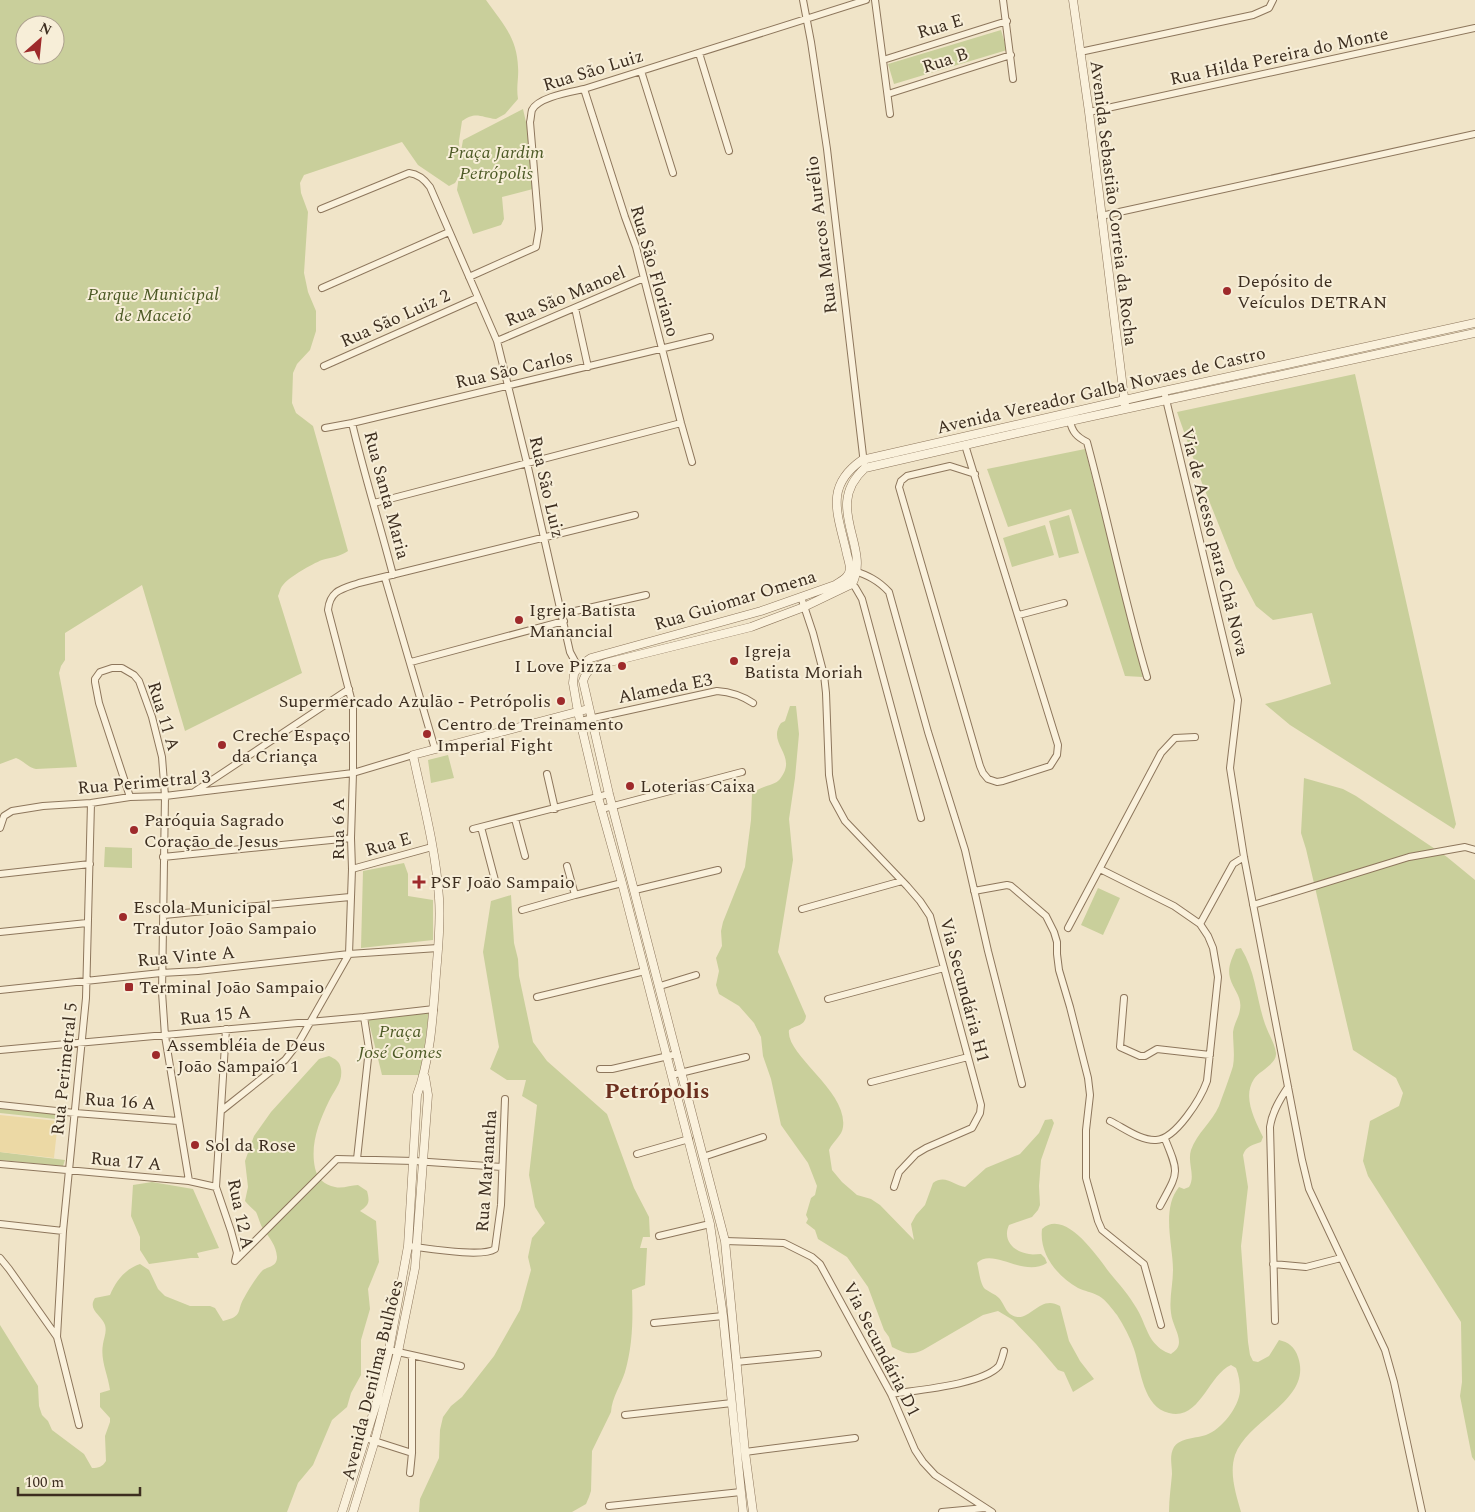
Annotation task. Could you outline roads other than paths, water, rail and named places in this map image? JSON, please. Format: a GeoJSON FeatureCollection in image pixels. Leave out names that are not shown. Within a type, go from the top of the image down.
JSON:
{"type":"FeatureCollection","features":[{"type":"Feature","properties":{"kind":"street","name":"Rua Marcos Aurélio"},"geometry":{"type":"LineString","coordinates":[[803,0],[827,149],[862,460],[865,468]]}},
{"type":"Feature","properties":{"kind":"street","name":"Rua São Luiz"},"geometry":{"type":"LineString","coordinates":[[469,277],[536,247],[540,229],[530,122],[532,109],[544,100],[866,0]]}},
{"type":"Feature","properties":{"kind":"street"},"geometry":{"type":"LineString","coordinates":[[875,0],[890,114]]}},
{"type":"Feature","properties":{"kind":"street"},"geometry":{"type":"LineString","coordinates":[[1003,0],[1013,79]]}},
{"type":"Feature","properties":{"kind":"street","name":"Avenida Sebastião Correia da Rocha"},"geometry":{"type":"LineString","coordinates":[[1073,0],[1090,112],[1101,216],[1126,410]]}},
{"type":"Feature","properties":{"kind":"street"},"geometry":{"type":"LineString","coordinates":[[1080,52],[1253,15],[1269,8],[1274,0]]}},
{"type":"Feature","properties":{"kind":"street","name":"Rua E"},"geometry":{"type":"LineString","coordinates":[[883,60],[1007,21]]}},
{"type":"Feature","properties":{"kind":"street","name":"Rua Hilda Pereira do Monte"},"geometry":{"type":"LineString","coordinates":[[1090,112],[1475,28]]}},
{"type":"Feature","properties":{"kind":"street"},"geometry":{"type":"LineString","coordinates":[[699,53],[729,151]]}},
{"type":"Feature","properties":{"kind":"street","name":"Rua B"},"geometry":{"type":"LineString","coordinates":[[888,94],[1011,54]]}},
{"type":"Feature","properties":{"kind":"street"},"geometry":{"type":"LineString","coordinates":[[641,71],[672,173]]}},
{"type":"Feature","properties":{"kind":"street","name":"Rua São Floriano"},"geometry":{"type":"LineString","coordinates":[[584,89],[636,247],[692,462]]}},
{"type":"Feature","properties":{"kind":"street"},"geometry":{"type":"LineString","coordinates":[[1101,216],[1475,134]]}},
{"type":"Feature","properties":{"kind":"street","name":"Rua São Luiz"},"geometry":{"type":"LineString","coordinates":[[321,209],[409,173],[413,173],[430,187],[497,341],[570,652],[578,668]]}},
{"type":"Feature","properties":{"kind":"street"},"geometry":{"type":"LineString","coordinates":[[322,288],[449,232]]}},
{"type":"Feature","properties":{"kind":"street","name":"Rua São Manoel"},"geometry":{"type":"LineString","coordinates":[[497,341],[644,278]]}},
{"type":"Feature","properties":{"kind":"street","name":"Rua São Luiz 2"},"geometry":{"type":"LineString","coordinates":[[324,366],[477,298]]}},
{"type":"Feature","properties":{"kind":"street"},"geometry":{"type":"LineString","coordinates":[[575,308],[588,367]]}},
{"type":"Feature","properties":{"kind":"street","name":"Avenida Vereador Galba Novaes de Castro"},"geometry":{"type":"LineString","coordinates":[[853,571],[837,513],[836,497],[840,482],[852,466],[862,460],[1475,323]]}},
{"type":"Feature","properties":{"kind":"street","name":"Avenida Vereador Galba Novaes de Castro"},"geometry":{"type":"LineString","coordinates":[[865,468],[1070,421],[1475,333]]}},
{"type":"Feature","properties":{"kind":"street","name":"Rua São Carlos"},"geometry":{"type":"LineString","coordinates":[[325,428],[662,350],[710,337]]}},
{"type":"Feature","properties":{"kind":"street","name":"Via de Acesso para Chã Nova"},"geometry":{"type":"LineString","coordinates":[[1164,391],[1238,700],[1230,768],[1244,857]]}},
{"type":"Feature","properties":{"kind":"street"},"geometry":{"type":"LineString","coordinates":[[1070,421],[1072,430],[1079,438],[1087,442],[1104,504],[1125,601],[1146,677]]}},
{"type":"Feature","properties":{"kind":"street","name":"Rua Santa Maria"},"geometry":{"type":"LineString","coordinates":[[352,423],[365,477],[374,503],[393,575]]}},
{"type":"Feature","properties":{"kind":"street"},"geometry":{"type":"LineString","coordinates":[[374,503],[681,423]]}},
{"type":"Feature","properties":{"kind":"street"},"geometry":{"type":"LineString","coordinates":[[965,446],[975,474],[1019,615],[1058,745],[1057,755],[1050,766],[997,782],[988,779],[983,774],[980,766],[899,487],[901,481],[907,476],[950,466],[975,474]]}},
{"type":"Feature","properties":{"kind":"street"},"geometry":{"type":"LineString","coordinates":[[865,468],[855,477],[847,497],[847,508],[855,553],[853,571],[849,581],[862,599],[921,818]]}},
{"type":"Feature","properties":{"kind":"street"},"geometry":{"type":"LineString","coordinates":[[435,749],[385,578],[635,515]]}},
{"type":"Feature","properties":{"kind":"street"},"geometry":{"type":"LineString","coordinates":[[853,571],[872,577],[880,582],[889,592],[928,732],[965,850],[1022,1084]]}},
{"type":"Feature","properties":{"kind":"street","name":"Rua 6 A"},"geometry":{"type":"LineString","coordinates":[[221,1111],[285,1060],[299,1042],[349,954],[354,774],[353,706],[328,610],[329,600],[337,590],[385,578]]}},
{"type":"Feature","properties":{"kind":"street","name":"Rua Guiomar Omena"},"geometry":{"type":"LineString","coordinates":[[578,668],[591,658],[721,623],[849,581]]}},
{"type":"Feature","properties":{"kind":"street","name":"Rua Guiomar Omena"},"geometry":{"type":"LineString","coordinates":[[586,673],[606,663],[750,627],[804,607],[849,581]]}},
{"type":"Feature","properties":{"kind":"street"},"geometry":{"type":"LineString","coordinates":[[562,614],[646,595]]}},
{"type":"Feature","properties":{"kind":"street","name":"Via Secundária H1"},"geometry":{"type":"LineString","coordinates":[[801,597],[824,675],[829,775],[833,799],[845,822],[902,881],[920,901],[930,916],[980,1099],[980,1113],[972,1128],[916,1154],[899,1172],[894,1187]]}},
{"type":"Feature","properties":{"kind":"street"},"geometry":{"type":"LineString","coordinates":[[1019,615],[1064,604]]}},
{"type":"Feature","properties":{"kind":"street"},"geometry":{"type":"LineString","coordinates":[[410,662],[564,621]]}},
{"type":"Feature","properties":{"kind":"street","name":"Rua 11 A"},"geometry":{"type":"LineString","coordinates":[[130,797],[96,688],[95,679],[100,672],[112,668],[122,668],[134,675],[139,681],[152,717],[162,757],[165,796],[164,915],[161,973],[165,1036],[189,1181]]}},
{"type":"Feature","properties":{"kind":"street"},"geometry":{"type":"LineString","coordinates":[[743,1512],[737,1493],[732,1403],[723,1316],[710,1224],[598,797],[573,683],[574,674],[578,668],[586,673],[583,681],[588,709],[725,1241],[745,1452],[753,1512]]}},
{"type":"Feature","properties":{"kind":"street"},"geometry":{"type":"LineString","coordinates":[[192,793],[349,689]]}},
{"type":"Feature","properties":{"kind":"street","name":"Alameda E3"},"geometry":{"type":"LineString","coordinates":[[580,721],[716,691],[730,692],[753,703]]}},
{"type":"Feature","properties":{"kind":"street"},"geometry":{"type":"LineString","coordinates":[[414,755],[588,709]]}},
{"type":"Feature","properties":{"kind":"street"},"geometry":{"type":"LineString","coordinates":[[1068,928],[1161,753],[1175,738],[1195,737]]}},
{"type":"Feature","properties":{"kind":"street","name":"Rua Perimetral 3"},"geometry":{"type":"LineString","coordinates":[[0,826],[4,816],[12,811],[43,806],[91,803],[130,797],[165,796],[354,774],[414,755]]}},
{"type":"Feature","properties":{"kind":"street","name":"Avenida Denilma Bulhões"},"geometry":{"type":"LineString","coordinates":[[342,1512],[377,1401],[389,1350],[408,1246],[417,1095],[424,1075],[434,1009],[440,900],[414,755]]}},
{"type":"Feature","properties":{"kind":"street"},"geometry":{"type":"LineString","coordinates":[[602,809],[742,772]]}},
{"type":"Feature","properties":{"kind":"street"},"geometry":{"type":"LineString","coordinates":[[547,774],[555,809]]}},
{"type":"Feature","properties":{"kind":"street"},"geometry":{"type":"LineString","coordinates":[[473,829],[609,794]]}},
{"type":"Feature","properties":{"kind":"street","name":"Rua Perimetral 5"},"geometry":{"type":"LineString","coordinates":[[57,1337],[63,1231],[82,1042],[86,980],[91,803]]}},
{"type":"Feature","properties":{"kind":"street"},"geometry":{"type":"LineString","coordinates":[[515,819],[525,856]]}},
{"type":"Feature","properties":{"kind":"street"},"geometry":{"type":"LineString","coordinates":[[481,827],[496,884]]}},
{"type":"Feature","properties":{"kind":"street"},"geometry":{"type":"LineString","coordinates":[[163,857],[351,838]]}},
{"type":"Feature","properties":{"kind":"street"},"geometry":{"type":"LineString","coordinates":[[1253,904],[1409,857],[1465,846],[1475,850]]}},
{"type":"Feature","properties":{"kind":"street","name":"Rua E"},"geometry":{"type":"LineString","coordinates":[[352,870],[432,847]]}},
{"type":"Feature","properties":{"kind":"street"},"geometry":{"type":"LineString","coordinates":[[1200,924],[1233,864],[1244,857],[1309,1189],[1376,1329],[1391,1368],[1422,1512]]}},
{"type":"Feature","properties":{"kind":"street"},"geometry":{"type":"LineString","coordinates":[[0,874],[90,864]]}},
{"type":"Feature","properties":{"kind":"street"},"geometry":{"type":"LineString","coordinates":[[567,866],[575,895]]}},
{"type":"Feature","properties":{"kind":"street"},"geometry":{"type":"LineString","coordinates":[[1100,869],[1174,906],[1200,924],[1213,948],[1218,977],[1207,1080],[1203,1093],[1194,1107],[1165,1139],[1144,1138],[1110,1121]]}},
{"type":"Feature","properties":{"kind":"street"},"geometry":{"type":"LineString","coordinates":[[635,890],[718,870]]}},
{"type":"Feature","properties":{"kind":"street"},"geometry":{"type":"LineString","coordinates":[[802,909],[902,881]]}},
{"type":"Feature","properties":{"kind":"street"},"geometry":{"type":"LineString","coordinates":[[522,910],[622,884]]}},
{"type":"Feature","properties":{"kind":"street"},"geometry":{"type":"LineString","coordinates":[[974,891],[1007,885],[1046,916],[1054,932],[1057,942],[1059,970],[1088,1078],[1090,1095],[1086,1130],[1086,1178],[1102,1230],[1144,1264],[1160,1325]]}},
{"type":"Feature","properties":{"kind":"street"},"geometry":{"type":"LineString","coordinates":[[164,915],[350,897]]}},
{"type":"Feature","properties":{"kind":"street"},"geometry":{"type":"LineString","coordinates":[[0,932],[87,923]]}},
{"type":"Feature","properties":{"kind":"street","name":"Rua Vinte A"},"geometry":{"type":"LineString","coordinates":[[0,990],[349,954],[438,948]]}},
{"type":"Feature","properties":{"kind":"street"},"geometry":{"type":"LineString","coordinates":[[828,1000],[944,968]]}},
{"type":"Feature","properties":{"kind":"street"},"geometry":{"type":"LineString","coordinates":[[537,997],[644,971]]}},
{"type":"Feature","properties":{"kind":"street"},"geometry":{"type":"LineString","coordinates":[[660,986],[696,975]]}},
{"type":"Feature","properties":{"kind":"street"},"geometry":{"type":"LineString","coordinates":[[1124,998],[1120,1047],[1140,1056],[1145,1056],[1157,1049],[1210,1055]]}},
{"type":"Feature","properties":{"kind":"street","name":"Rua 15 A"},"geometry":{"type":"LineString","coordinates":[[0,1050],[165,1036],[434,1009]]}},
{"type":"Feature","properties":{"kind":"street"},"geometry":{"type":"LineString","coordinates":[[364,1017],[369,1049],[357,1159],[502,1167]]}},
{"type":"Feature","properties":{"kind":"street","name":"Rua 12 A"},"geometry":{"type":"LineString","coordinates":[[226,1029],[216,1187],[237,1253],[235,1261],[337,1159],[357,1159]]}},
{"type":"Feature","properties":{"kind":"street"},"geometry":{"type":"LineString","coordinates":[[600,1069],[612,1070],[676,1054]]}},
{"type":"Feature","properties":{"kind":"street"},"geometry":{"type":"LineString","coordinates":[[672,1075],[746,1057]]}},
{"type":"Feature","properties":{"kind":"street"},"geometry":{"type":"LineString","coordinates":[[871,1082],[968,1057]]}},
{"type":"Feature","properties":{"kind":"street","name":"Avenida Denilma Bulhões"},"geometry":{"type":"LineString","coordinates":[[353,1512],[375,1440],[398,1352],[415,1268],[428,1095],[424,1075]]}},
{"type":"Feature","properties":{"kind":"street"},"geometry":{"type":"LineString","coordinates":[[1274,1321],[1270,1127],[1278,1102],[1288,1087]]}},
{"type":"Feature","properties":{"kind":"street","name":"Rua Maranatha"},"geometry":{"type":"LineString","coordinates":[[417,1247],[471,1253],[490,1252],[495,1249],[501,1205],[506,1099]]}},
{"type":"Feature","properties":{"kind":"street","name":"Rua 16 A"},"geometry":{"type":"LineString","coordinates":[[0,1105],[178,1121]]}},
{"type":"Feature","properties":{"kind":"street"},"geometry":{"type":"LineString","coordinates":[[704,1157],[763,1137]]}},
{"type":"Feature","properties":{"kind":"street"},"geometry":{"type":"LineString","coordinates":[[637,1154],[689,1139]]}},
{"type":"Feature","properties":{"kind":"street"},"geometry":{"type":"LineString","coordinates":[[1160,1206],[1174,1181],[1176,1172],[1175,1164],[1165,1139]]}},
{"type":"Feature","properties":{"kind":"street","name":"Rua 17 A"},"geometry":{"type":"LineString","coordinates":[[0,1164],[189,1181],[216,1187]]}},
{"type":"Feature","properties":{"kind":"street"},"geometry":{"type":"LineString","coordinates":[[0,1224],[63,1231]]}},
{"type":"Feature","properties":{"kind":"street"},"geometry":{"type":"LineString","coordinates":[[659,1236],[710,1224]]}},
{"type":"Feature","properties":{"kind":"street","name":"Via Secundária D1"},"geometry":{"type":"LineString","coordinates":[[725,1241],[784,1243],[812,1257],[820,1264],[891,1394],[915,1450],[923,1462],[935,1475],[992,1512]]}},
{"type":"Feature","properties":{"kind":"street"},"geometry":{"type":"LineString","coordinates":[[408,1246],[417,1247]]}},
{"type":"Feature","properties":{"kind":"street"},"geometry":{"type":"LineString","coordinates":[[0,1258],[57,1337],[79,1425]]}},
{"type":"Feature","properties":{"kind":"street"},"geometry":{"type":"LineString","coordinates":[[1273,1264],[1306,1267],[1341,1258]]}},
{"type":"Feature","properties":{"kind":"street"},"geometry":{"type":"LineString","coordinates":[[654,1323],[723,1316]]}},
{"type":"Feature","properties":{"kind":"street"},"geometry":{"type":"LineString","coordinates":[[389,1350],[461,1366]]}},
{"type":"Feature","properties":{"kind":"street"},"geometry":{"type":"LineString","coordinates":[[891,1394],[946,1387],[981,1377],[999,1366],[1004,1351]]}},
{"type":"Feature","properties":{"kind":"street"},"geometry":{"type":"LineString","coordinates":[[736,1362],[818,1354]]}},
{"type":"Feature","properties":{"kind":"street"},"geometry":{"type":"LineString","coordinates":[[410,1473],[412,1453],[412,1356]]}},
{"type":"Feature","properties":{"kind":"street"},"geometry":{"type":"LineString","coordinates":[[625,1415],[732,1403]]}},
{"type":"Feature","properties":{"kind":"street"},"geometry":{"type":"LineString","coordinates":[[365,1438],[412,1453]]}},
{"type":"Feature","properties":{"kind":"street"},"geometry":{"type":"LineString","coordinates":[[745,1452],[856,1438]]}},
{"type":"Feature","properties":{"kind":"street"},"geometry":{"type":"LineString","coordinates":[[609,1506],[737,1493]]}},
{"type":"Feature","properties":{"kind":"street"},"geometry":{"type":"LineString","coordinates":[[942,1512],[986,1508]]}},
{"type":"Feature","properties":{"kind":"place","name":"Depósito de Veículos DETRAN"},"geometry":{"type":"Point","coordinates":[1227,291]}},
{"type":"Feature","properties":{"kind":"place","name":"Igreja Batista Manancial"},"geometry":{"type":"Point","coordinates":[519,620]}},
{"type":"Feature","properties":{"kind":"place","name":"Igreja Batista Moriah"},"geometry":{"type":"Point","coordinates":[734,661]}},
{"type":"Feature","properties":{"kind":"place","name":"I Love Pizza"},"geometry":{"type":"Point","coordinates":[622,666]}},
{"type":"Feature","properties":{"kind":"place","name":"Supermercado Azulão - Petrópolis"},"geometry":{"type":"Point","coordinates":[561,701]}},
{"type":"Feature","properties":{"kind":"place","name":"Centro de Treinamento Imperial Fight"},"geometry":{"type":"Point","coordinates":[427,734]}},
{"type":"Feature","properties":{"kind":"place","name":"Creche Espaço da Criança"},"geometry":{"type":"Point","coordinates":[222,745]}},
{"type":"Feature","properties":{"kind":"place","name":"Loterias Caixa"},"geometry":{"type":"Point","coordinates":[630,786]}},
{"type":"Feature","properties":{"kind":"place","name":"Paróquia Sagrado Coração de Jesus"},"geometry":{"type":"Point","coordinates":[134,830]}},
{"type":"Feature","properties":{"kind":"place","name":"PSF João Sampaio"},"geometry":{"type":"Point","coordinates":[419,882]}},
{"type":"Feature","properties":{"kind":"place","name":"Escola Municipal Tradutor João Sampaio"},"geometry":{"type":"Point","coordinates":[123,917]}},
{"type":"Feature","properties":{"kind":"place","name":"Terminal João Sampaio"},"geometry":{"type":"Point","coordinates":[129,987]}},
{"type":"Feature","properties":{"kind":"place","name":"Assembléia de Deus - João Sampaio 1"},"geometry":{"type":"Point","coordinates":[156,1055]}},
{"type":"Feature","properties":{"kind":"place","name":"Sol da Rose"},"geometry":{"type":"Point","coordinates":[195,1145]}},
{"type":"Feature","properties":{"kind":"district","name":"Petrópolis"},"geometry":{"type":"Point","coordinates":[657,1090]}},
{"type":"Feature","properties":{"kind":"park label","name":"Praça Jardim Petrópolis"},"geometry":{"type":"Point","coordinates":[496,162]}},
{"type":"Feature","properties":{"kind":"park label","name":"Parque Municipal de Maceió"},"geometry":{"type":"Point","coordinates":[153,304]}},
{"type":"Feature","properties":{"kind":"park label","name":"Praça José Gomes"},"geometry":{"type":"Point","coordinates":[400,1041]}}]}
